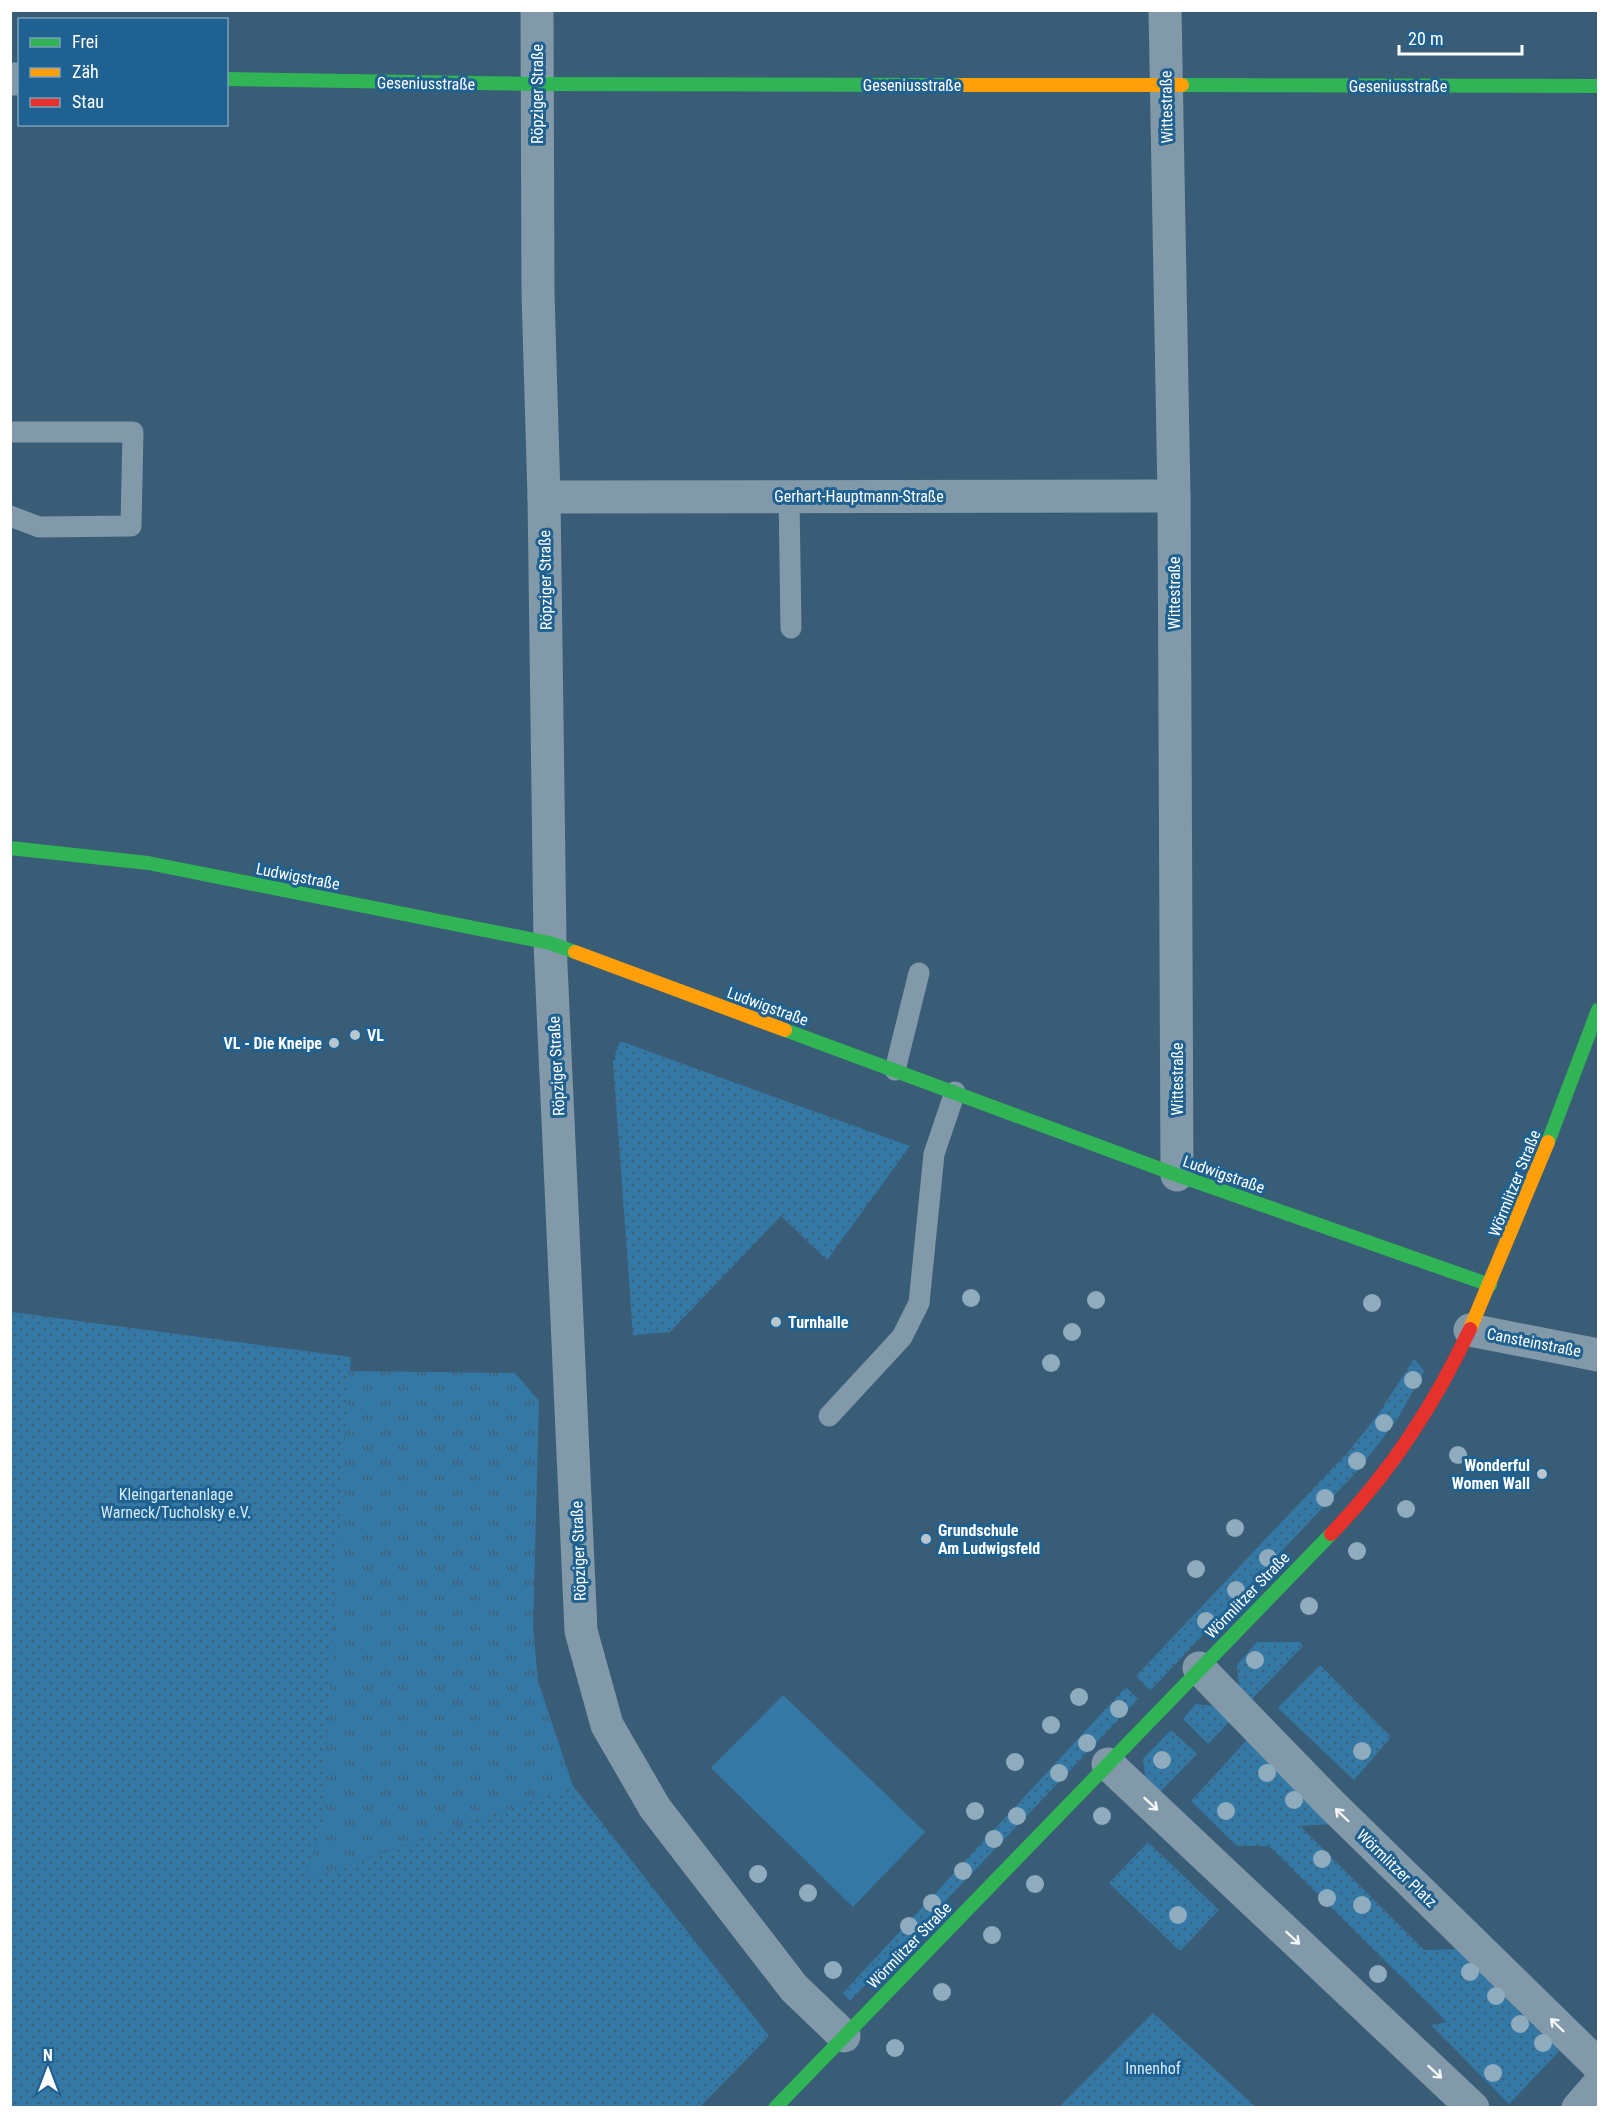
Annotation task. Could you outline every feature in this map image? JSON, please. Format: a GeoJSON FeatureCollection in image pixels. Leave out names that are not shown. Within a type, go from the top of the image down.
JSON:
{"type":"FeatureCollection","features":[{"type":"Feature","properties":{"kind":"street","name":"Röpziger Straße"},"geometry":{"type":"LineString","coordinates":[[537,10],[538,293],[544,497],[550,943],[581,1631],[607,1725],[655,1808],[794,1988],[844,2036]]}},
{"type":"Feature","properties":{"kind":"street","name":"Wittestraße"},"geometry":{"type":"LineString","coordinates":[[1165,10],[1174,496],[1177,1175]]}},
{"type":"Feature","properties":{"kind":"street","name":"Geseniusstraße"},"geometry":{"type":"LineString","coordinates":[[228,79],[536,84],[1599,86]]}},
{"type":"Feature","properties":{"kind":"street","name":"Gerhart-Hauptmann-Straße"},"geometry":{"type":"LineString","coordinates":[[544,497],[1174,496]]}},
{"type":"Feature","properties":{"kind":"street","name":"Ludwigstraße"},"geometry":{"type":"LineString","coordinates":[[10,848],[148,863],[550,943],[1177,1175],[1490,1285]]}},
{"type":"Feature","properties":{"kind":"street","name":"Wörmlitzer Straße"},"geometry":{"type":"LineString","coordinates":[[775,2108],[1367,1496],[1389,1469],[1424,1420],[1457,1361],[1594,1037],[1599,1010]]}},
{"type":"Feature","properties":{"kind":"street","name":"Cansteinstraße"},"geometry":{"type":"LineString","coordinates":[[1470,1330],[1599,1355]]}},
{"type":"Feature","properties":{"kind":"street","name":"Wörmlitzer Platz"},"geometry":{"type":"LineString","coordinates":[[1199,1668],[1330,1803],[1599,2066]]}},
{"type":"Feature","properties":{"kind":"street"},"geometry":{"type":"LineString","coordinates":[[1108,1764],[1473,2108]]}},
{"type":"Feature","properties":{"kind":"street"},"geometry":{"type":"LineString","coordinates":[[1578,2108],[1599,2085]]}},
{"type":"Feature","properties":{"kind":"lane"},"geometry":{"type":"LineString","coordinates":[[10,432],[133,432],[131,526],[39,527],[10,516]]}},
{"type":"Feature","properties":{"kind":"lane"},"geometry":{"type":"LineString","coordinates":[[789,497],[791,628]]}},
{"type":"Feature","properties":{"kind":"lane"},"geometry":{"type":"LineString","coordinates":[[895,1070],[920,973]]}},
{"type":"Feature","properties":{"kind":"lane"},"geometry":{"type":"LineString","coordinates":[[829,1416],[902,1336],[919,1303],[934,1154],[955,1092]]}},
{"type":"Feature","properties":{"kind":"green space"},"geometry":{"type":"Polygon","coordinates":[[[620,1041],[910,1146],[827,1260],[781,1216],[670,1332],[633,1335],[613,1062],[620,1041]]]}},
{"type":"Feature","properties":{"kind":"green space","name":"Kleingartenanlage Warneck/Tucholsky e.V."},"geometry":{"type":"Polygon","coordinates":[[[11,1312],[351,1357],[322,1826],[305,1880],[573,1786],[769,2036],[700,2107],[11,2108],[11,1312]]]}},
{"type":"Feature","properties":{"kind":"green space"},"geometry":{"type":"Polygon","coordinates":[[[1414,1359],[1424,1371],[1398,1418],[1360,1468],[1150,1691],[1136,1676],[1348,1452],[1377,1416],[1414,1359]]]}},
{"type":"Feature","properties":{"kind":"green space"},"geometry":{"type":"Polygon","coordinates":[[[349,1371],[515,1373],[539,1401],[533,1629],[538,1681],[573,1786],[305,1880],[322,1826],[349,1371]]]}},
{"type":"Feature","properties":{"kind":"green space"},"geometry":{"type":"Polygon","coordinates":[[[1257,1642],[1299,1642],[1303,1646],[1252,1699],[1239,1687],[1237,1665],[1257,1642]]]}},
{"type":"Feature","properties":{"kind":"green space"},"geometry":{"type":"Polygon","coordinates":[[[1320,1665],[1391,1737],[1354,1780],[1278,1708],[1320,1665]]]}},
{"type":"Feature","properties":{"kind":"green space"},"geometry":{"type":"Polygon","coordinates":[[[1126,1687],[1138,1699],[850,2001],[843,1993],[1126,1687]]]}},
{"type":"Feature","properties":{"kind":"green space"},"geometry":{"type":"Polygon","coordinates":[[[783,1695],[925,1832],[853,1907],[711,1768],[783,1695]]]}},
{"type":"Feature","properties":{"kind":"green space"},"geometry":{"type":"Polygon","coordinates":[[[1196,1704],[1220,1707],[1232,1719],[1208,1744],[1183,1719],[1196,1704]]]}},
{"type":"Feature","properties":{"kind":"green space"},"geometry":{"type":"Polygon","coordinates":[[[1171,1730],[1197,1754],[1158,1794],[1146,1783],[1143,1759],[1171,1730]]]}},
{"type":"Feature","properties":{"kind":"green space"},"geometry":{"type":"Polygon","coordinates":[[[1247,1740],[1333,1824],[1300,1826],[1424,1950],[1462,1949],[1562,2048],[1509,2104],[1431,2025],[1447,2022],[1269,1846],[1237,1846],[1191,1801],[1247,1740]]]}},
{"type":"Feature","properties":{"kind":"green space"},"geometry":{"type":"Polygon","coordinates":[[[1148,1842],[1219,1910],[1180,1951],[1109,1883],[1148,1842]]]}},
{"type":"Feature","properties":{"kind":"green space","name":"Innenhof"},"geometry":{"type":"Polygon","coordinates":[[[1153,2013],[1256,2107],[1059,2107],[1153,2013]]]}},
{"type":"Feature","properties":{"kind":"traffic: fast"},"geometry":{"type":"LineString","coordinates":[[228,79],[536,84],[960,85]]}},
{"type":"Feature","properties":{"kind":"traffic: fast"},"geometry":{"type":"LineString","coordinates":[[1182,85],[1598,86]]}},
{"type":"Feature","properties":{"kind":"traffic: fast"},"geometry":{"type":"LineString","coordinates":[[10,848],[148,863],[550,943],[575,952]]}},
{"type":"Feature","properties":{"kind":"traffic: fast"},"geometry":{"type":"LineString","coordinates":[[1548,1142],[1598,1010]]}},
{"type":"Feature","properties":{"kind":"traffic: fast"},"geometry":{"type":"LineString","coordinates":[[785,1030],[1177,1175],[1490,1285]]}},
{"type":"Feature","properties":{"kind":"traffic: fast"},"geometry":{"type":"LineString","coordinates":[[775,2108],[1331,1534]]}},
{"type":"Feature","properties":{"kind":"traffic: slow"},"geometry":{"type":"LineString","coordinates":[[960,85],[1182,85]]}},
{"type":"Feature","properties":{"kind":"traffic: slow"},"geometry":{"type":"LineString","coordinates":[[575,952],[785,1030]]}},
{"type":"Feature","properties":{"kind":"traffic: slow"},"geometry":{"type":"LineString","coordinates":[[1470,1329],[1548,1142]]}},
{"type":"Feature","properties":{"kind":"traffic: jam"},"geometry":{"type":"LineString","coordinates":[[1331,1534],[1373,1487],[1409,1438],[1426,1412],[1470,1329]]}},
{"type":"Feature","properties":{"kind":"place","name":"VL"},"geometry":{"type":"Point","coordinates":[355,1035]}},
{"type":"Feature","properties":{"kind":"place","name":"VL - Die Kneipe"},"geometry":{"type":"Point","coordinates":[334,1043]}},
{"type":"Feature","properties":{"kind":"place","name":"Turnhalle"},"geometry":{"type":"Point","coordinates":[776,1322]}},
{"type":"Feature","properties":{"kind":"place","name":"Wonderful Women Wall"},"geometry":{"type":"Point","coordinates":[1542,1474]}},
{"type":"Feature","properties":{"kind":"place","name":"Grundschule Am Ludwigsfeld"},"geometry":{"type":"Point","coordinates":[926,1539]}}]}
